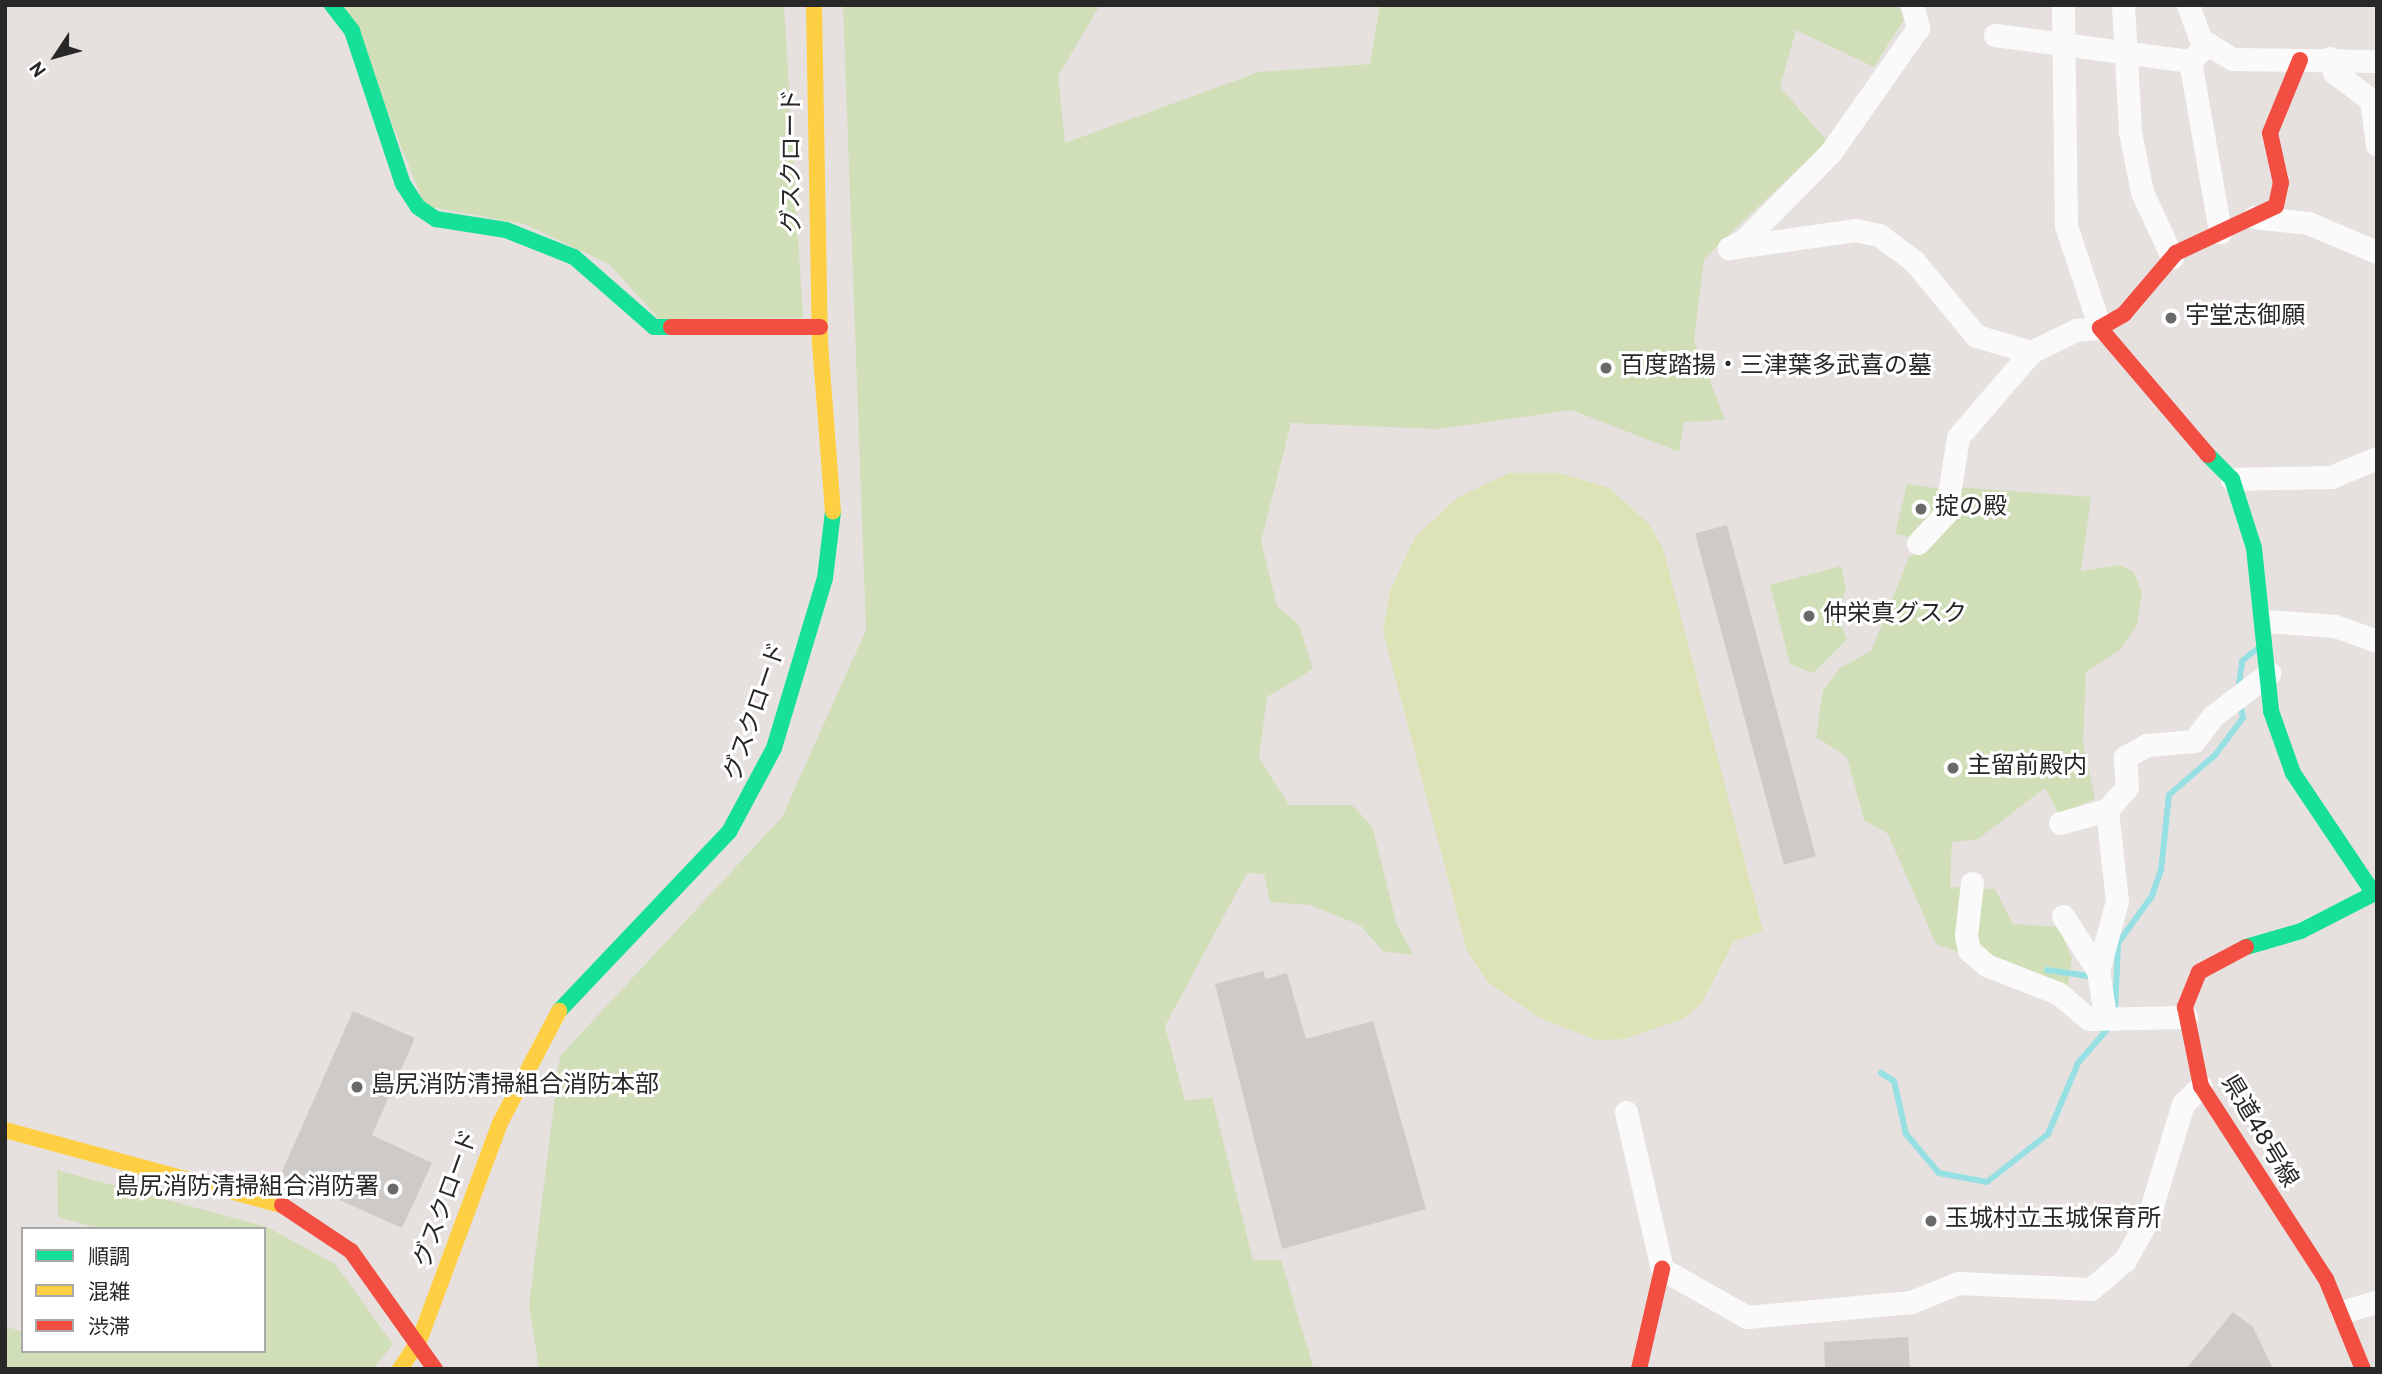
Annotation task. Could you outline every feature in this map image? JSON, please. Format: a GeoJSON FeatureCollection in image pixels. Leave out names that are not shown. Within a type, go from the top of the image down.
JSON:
{"type":"FeatureCollection","features":[{"type":"Feature","properties":{"kind":"street"},"geometry":{"type":"LineString","coordinates":[[332,5],[352,31],[403,184],[418,207],[436,219],[506,230],[574,257],[654,327],[820,327]]}},
{"type":"Feature","properties":{"kind":"street","name":"グスクロード"},"geometry":{"type":"LineString","coordinates":[[400,1369],[419,1341],[500,1123],[542,1033],[577,987],[729,832],[774,748],[831,544],[820,327],[814,5]]}},
{"type":"Feature","properties":{"kind":"street"},"geometry":{"type":"LineString","coordinates":[[1912,5],[1918,28],[1831,152],[1743,241],[1729,248],[1855,230],[1879,235],[1914,261],[1976,336],[2031,352]]}},
{"type":"Feature","properties":{"kind":"street"},"geometry":{"type":"LineString","coordinates":[[2063,5],[2066,226],[2100,328],[2157,402],[2232,479],[2254,548],[2267,624],[2263,672],[2271,711],[2293,773],[2375,893]]}},
{"type":"Feature","properties":{"kind":"street"},"geometry":{"type":"LineString","coordinates":[[2123,5],[2124,53],[2142,192],[2172,257]]}},
{"type":"Feature","properties":{"kind":"street"},"geometry":{"type":"LineString","coordinates":[[2188,5],[2208,44],[2233,59],[2330,58],[2377,61]]}},
{"type":"Feature","properties":{"kind":"street"},"geometry":{"type":"LineString","coordinates":[[1995,35],[2062,47],[2190,61]]}},
{"type":"Feature","properties":{"kind":"street"},"geometry":{"type":"LineString","coordinates":[[2190,61],[2208,44]]}},
{"type":"Feature","properties":{"kind":"street"},"geometry":{"type":"LineString","coordinates":[[2330,58],[2334,72],[2374,96],[2377,145]]}},
{"type":"Feature","properties":{"kind":"street"},"geometry":{"type":"LineString","coordinates":[[1918,543],[1946,513],[1958,437],[2031,352],[2076,330],[2100,328],[2124,314],[2172,257],[2277,206],[2281,183],[2270,133],[2300,60]]}},
{"type":"Feature","properties":{"kind":"street"},"geometry":{"type":"LineString","coordinates":[[2190,61],[2220,232]]}},
{"type":"Feature","properties":{"kind":"street"},"geometry":{"type":"LineString","coordinates":[[2252,217],[2308,223],[2377,252]]}},
{"type":"Feature","properties":{"kind":"street"},"geometry":{"type":"LineString","coordinates":[[2232,479],[2331,477],[2377,458]]}},
{"type":"Feature","properties":{"kind":"street"},"geometry":{"type":"LineString","coordinates":[[2267,624],[2335,626],[2377,641]]}},
{"type":"Feature","properties":{"kind":"street"},"geometry":{"type":"LineString","coordinates":[[2060,823],[2107,810],[2127,787],[2125,757],[2133,749],[2194,741],[2227,705],[2263,672]]}},
{"type":"Feature","properties":{"kind":"street"},"geometry":{"type":"LineString","coordinates":[[2098,971],[2117,901],[2107,810]]}},
{"type":"Feature","properties":{"kind":"street"},"geometry":{"type":"LineString","coordinates":[[1972,883],[1969,950],[1986,965],[2057,993],[2089,1019],[2186,1017]]}},
{"type":"Feature","properties":{"kind":"street","name":"県道48号線"},"geometry":{"type":"LineString","coordinates":[[2363,1369],[2342,1312],[2201,1086],[2186,1017],[2189,988],[2210,965],[2375,893]]}},
{"type":"Feature","properties":{"kind":"street"},"geometry":{"type":"LineString","coordinates":[[2063,916],[2098,971],[2112,1019]]}},
{"type":"Feature","properties":{"kind":"street"},"geometry":{"type":"LineString","coordinates":[[1662,1269],[1747,1317],[1911,1302],[1958,1283],[2091,1289],[2126,1260],[2148,1219],[2183,1104],[2201,1086]]}},
{"type":"Feature","properties":{"kind":"street"},"geometry":{"type":"LineString","coordinates":[[1626,1112],[1662,1269],[1639,1369]]}},
{"type":"Feature","properties":{"kind":"street"},"geometry":{"type":"LineString","coordinates":[[5,1130],[261,1194],[310,1218],[351,1251],[419,1341],[435,1369]]}},
{"type":"Feature","properties":{"kind":"street"},"geometry":{"type":"LineString","coordinates":[[2342,1312],[2377,1301]]}},
{"type":"Feature","properties":{"kind":"green space"},"geometry":{"type":"Polygon","coordinates":[[[344,5],[784,5],[803,318],[659,319],[609,264],[524,224],[425,206],[344,5]]]}},
{"type":"Feature","properties":{"kind":"green space"},"geometry":{"type":"Polygon","coordinates":[[[843,5],[1100,5],[1058,76],[1065,143],[1259,72],[1370,64],[1380,5],[1898,5],[1904,19],[1874,67],[1796,30],[1780,87],[1827,141],[1704,259],[1694,340],[1725,420],[1684,422],[1679,452],[1572,410],[1439,429],[1291,423],[1261,542],[1277,606],[1299,625],[1313,669],[1267,697],[1259,758],[1289,805],[1352,805],[1372,826],[1397,925],[1413,955],[1383,951],[1360,925],[1310,905],[1270,902],[1264,874],[1247,873],[1165,1026],[1185,1101],[1212,1097],[1253,1260],[1281,1260],[1314,1369],[539,1369],[529,1305],[560,1056],[782,817],[866,630],[843,5]]]}},
{"type":"Feature","properties":{"kind":"green space"},"geometry":{"type":"Polygon","coordinates":[[[1509,473],[1559,473],[1609,488],[1649,524],[1663,549],[1763,931],[1734,941],[1701,1004],[1683,1019],[1624,1039],[1596,1040],[1538,1017],[1488,982],[1467,951],[1383,631],[1390,591],[1415,537],[1457,498],[1509,473]]]}},
{"type":"Feature","properties":{"kind":"green space"},"geometry":{"type":"Polygon","coordinates":[[[1907,484],[1942,489],[1938,510],[1914,538],[1895,534],[1907,484]]]}},
{"type":"Feature","properties":{"kind":"green space"},"geometry":{"type":"Polygon","coordinates":[[[1958,487],[2091,497],[2081,571],[2120,565],[2134,572],[2142,592],[2137,625],[2120,650],[2086,672],[2083,742],[2095,799],[2059,814],[2045,788],[1978,839],[1952,842],[1950,887],[1995,889],[2013,924],[2059,927],[2072,959],[2067,991],[1936,944],[1888,834],[1864,820],[1847,757],[1816,737],[1823,690],[1840,668],[1871,651],[1909,557],[1925,549],[1958,487]]]}},
{"type":"Feature","properties":{"kind":"green space"},"geometry":{"type":"Polygon","coordinates":[[[1841,566],[1846,589],[1838,618],[1847,639],[1813,673],[1790,664],[1770,585],[1841,566]]]}},
{"type":"Feature","properties":{"kind":"green space"},"geometry":{"type":"Polygon","coordinates":[[[57,1170],[267,1227],[335,1264],[393,1344],[373,1369],[5,1369],[5,1326],[21,1331],[21,1353],[266,1353],[266,1227],[94,1227],[58,1217],[57,1170]]]}},
{"type":"Feature","properties":{"kind":"building"},"geometry":{"type":"Polygon","coordinates":[[[1727,525],[1816,856],[1784,865],[1695,534],[1727,525]]]}},
{"type":"Feature","properties":{"kind":"building"},"geometry":{"type":"Polygon","coordinates":[[[1263,971],[1266,979],[1287,973],[1306,1039],[1373,1021],[1426,1209],[1282,1249],[1215,984],[1263,971]]]}},
{"type":"Feature","properties":{"kind":"building","name":"島尻消防清掃組合消防本部"},"geometry":{"type":"Polygon","coordinates":[[[353,1011],[415,1038],[372,1135],[432,1163],[402,1228],[281,1174],[353,1011]]]}},
{"type":"Feature","properties":{"kind":"building"},"geometry":{"type":"Polygon","coordinates":[[[2233,1312],[2253,1327],[2273,1369],[2186,1369],[2233,1312]]]}},
{"type":"Feature","properties":{"kind":"building"},"geometry":{"type":"Polygon","coordinates":[[[1908,1337],[1910,1369],[1825,1369],[1824,1342],[1908,1337]]]}},
{"type":"Feature","properties":{"kind":"waterway"},"geometry":{"type":"LineString","coordinates":[[2238,691],[2242,661],[2258,648]]}},
{"type":"Feature","properties":{"kind":"waterway"},"geometry":{"type":"LineString","coordinates":[[2115,1013],[2118,943],[2152,896],[2161,870],[2169,795],[2215,755],[2243,718],[2240,702]]}},
{"type":"Feature","properties":{"kind":"waterway"},"geometry":{"type":"LineString","coordinates":[[2047,970],[2089,976]]}},
{"type":"Feature","properties":{"kind":"waterway"},"geometry":{"type":"LineString","coordinates":[[1881,1073],[1894,1081],[1906,1134],[1939,1173],[1987,1182],[2048,1134],[2078,1063],[2112,1024]]}},
{"type":"Feature","properties":{"kind":"traffic: fast"},"geometry":{"type":"LineString","coordinates":[[332,5],[352,31],[403,184],[418,207],[436,219],[506,230],[574,257],[654,327],[671,327]]}},
{"type":"Feature","properties":{"kind":"traffic: fast"},"geometry":{"type":"LineString","coordinates":[[2208,455],[2232,479],[2254,548],[2271,711],[2293,773],[2374,894]]}},
{"type":"Feature","properties":{"kind":"traffic: fast"},"geometry":{"type":"LineString","coordinates":[[559,1011],[729,832],[774,748],[825,578],[833,512]]}},
{"type":"Feature","properties":{"kind":"traffic: fast"},"geometry":{"type":"LineString","coordinates":[[2246,947],[2301,931],[2377,892]]}},
{"type":"Feature","properties":{"kind":"traffic: slow"},"geometry":{"type":"LineString","coordinates":[[814,5],[820,343],[833,512]]}},
{"type":"Feature","properties":{"kind":"traffic: slow"},"geometry":{"type":"LineString","coordinates":[[400,1369],[419,1341],[500,1123],[559,1011]]}},
{"type":"Feature","properties":{"kind":"traffic: slow"},"geometry":{"type":"LineString","coordinates":[[5,1130],[282,1205]]}},
{"type":"Feature","properties":{"kind":"traffic: jam"},"geometry":{"type":"LineString","coordinates":[[2208,455],[2100,328],[2124,314],[2176,253],[2276,206],[2281,183],[2270,133],[2300,60]]}},
{"type":"Feature","properties":{"kind":"traffic: jam"},"geometry":{"type":"LineString","coordinates":[[671,327],[820,327]]}},
{"type":"Feature","properties":{"kind":"traffic: jam"},"geometry":{"type":"LineString","coordinates":[[2246,947],[2199,972],[2185,1007],[2201,1086],[2326,1279],[2363,1369]]}},
{"type":"Feature","properties":{"kind":"traffic: jam"},"geometry":{"type":"LineString","coordinates":[[282,1205],[351,1251],[435,1369]]}},
{"type":"Feature","properties":{"kind":"traffic: jam"},"geometry":{"type":"LineString","coordinates":[[1639,1369],[1662,1269]]}},
{"type":"Feature","properties":{"kind":"place","name":"宇堂志御願"},"geometry":{"type":"Point","coordinates":[2171,318]}},
{"type":"Feature","properties":{"kind":"place","name":"百度踏揚・三津葉多武喜の墓"},"geometry":{"type":"Point","coordinates":[1606,368]}},
{"type":"Feature","properties":{"kind":"place","name":"掟の殿"},"geometry":{"type":"Point","coordinates":[1921,509]}},
{"type":"Feature","properties":{"kind":"place","name":"仲栄真グスク"},"geometry":{"type":"Point","coordinates":[1809,616]}},
{"type":"Feature","properties":{"kind":"place","name":"主留前殿内"},"geometry":{"type":"Point","coordinates":[1953,768]}},
{"type":"Feature","properties":{"kind":"place","name":"島尻消防清掃組合消防本部"},"geometry":{"type":"Point","coordinates":[357,1087]}},
{"type":"Feature","properties":{"kind":"place","name":"島尻消防清掃組合消防署"},"geometry":{"type":"Point","coordinates":[393,1189]}},
{"type":"Feature","properties":{"kind":"place","name":"玉城村立玉城保育所"},"geometry":{"type":"Point","coordinates":[1931,1221]}}]}
